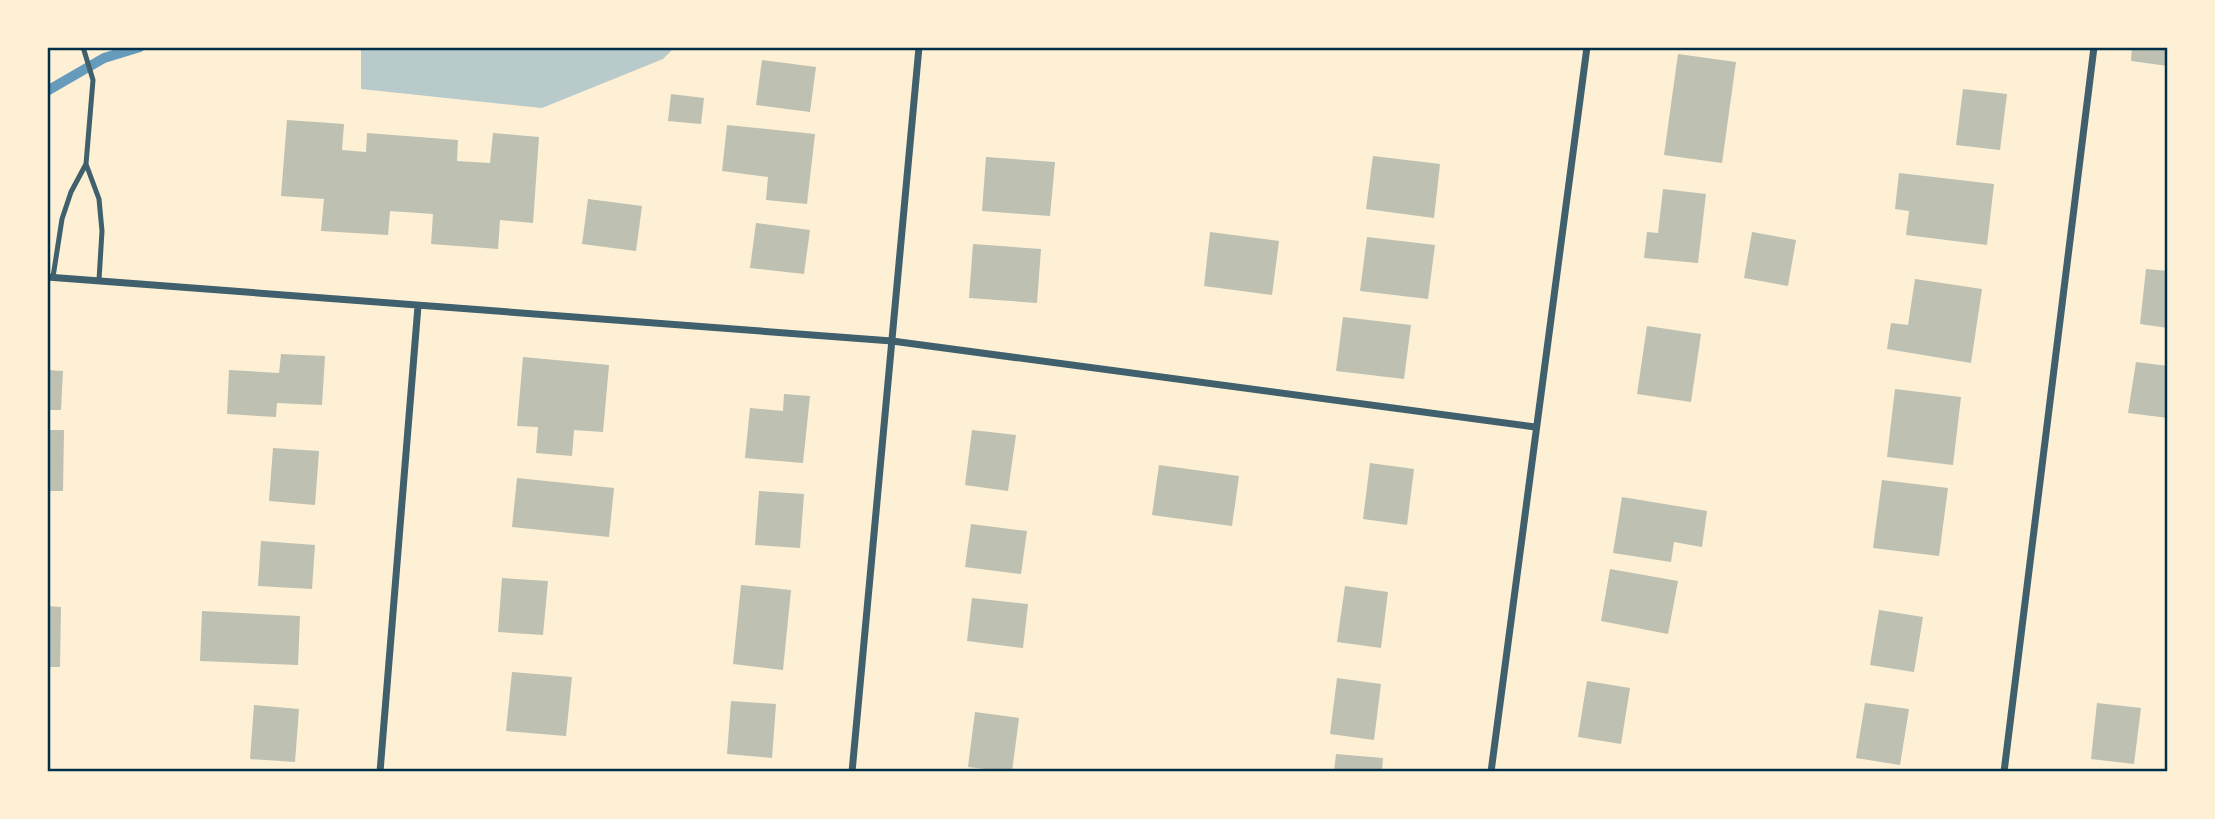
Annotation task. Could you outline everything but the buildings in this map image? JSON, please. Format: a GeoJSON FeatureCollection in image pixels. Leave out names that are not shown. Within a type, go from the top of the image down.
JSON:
{"type":"FeatureCollection","features":[{"type":"Feature","properties":{"kind":"street"},"geometry":{"type":"LineString","coordinates":[[852,772],[919,47]]}},
{"type":"Feature","properties":{"kind":"street"},"geometry":{"type":"LineString","coordinates":[[1491,772],[1587,47]]}},
{"type":"Feature","properties":{"kind":"street"},"geometry":{"type":"LineString","coordinates":[[2004,772],[2094,47]]}},
{"type":"Feature","properties":{"kind":"street"},"geometry":{"type":"LineString","coordinates":[[50,277],[892,341],[1535,427]]}},
{"type":"Feature","properties":{"kind":"street"},"geometry":{"type":"LineString","coordinates":[[380,772],[418,306]]}},
{"type":"Feature","properties":{"kind":"lane"},"geometry":{"type":"LineString","coordinates":[[50,277],[62,219],[71,192],[86,164],[93,80],[83,47]]}},
{"type":"Feature","properties":{"kind":"lane"},"geometry":{"type":"LineString","coordinates":[[86,164],[99,199],[102,231],[99,280]]}},
{"type":"Feature","properties":{"kind":"shaded area"},"geometry":{"type":"Polygon","coordinates":[[[361,47],[675,47],[663,59],[542,108],[361,89],[361,47]]]}},
{"type":"Feature","properties":{"kind":"waterway"},"geometry":{"type":"LineString","coordinates":[[47,91],[104,58],[140,47]]}}]}
